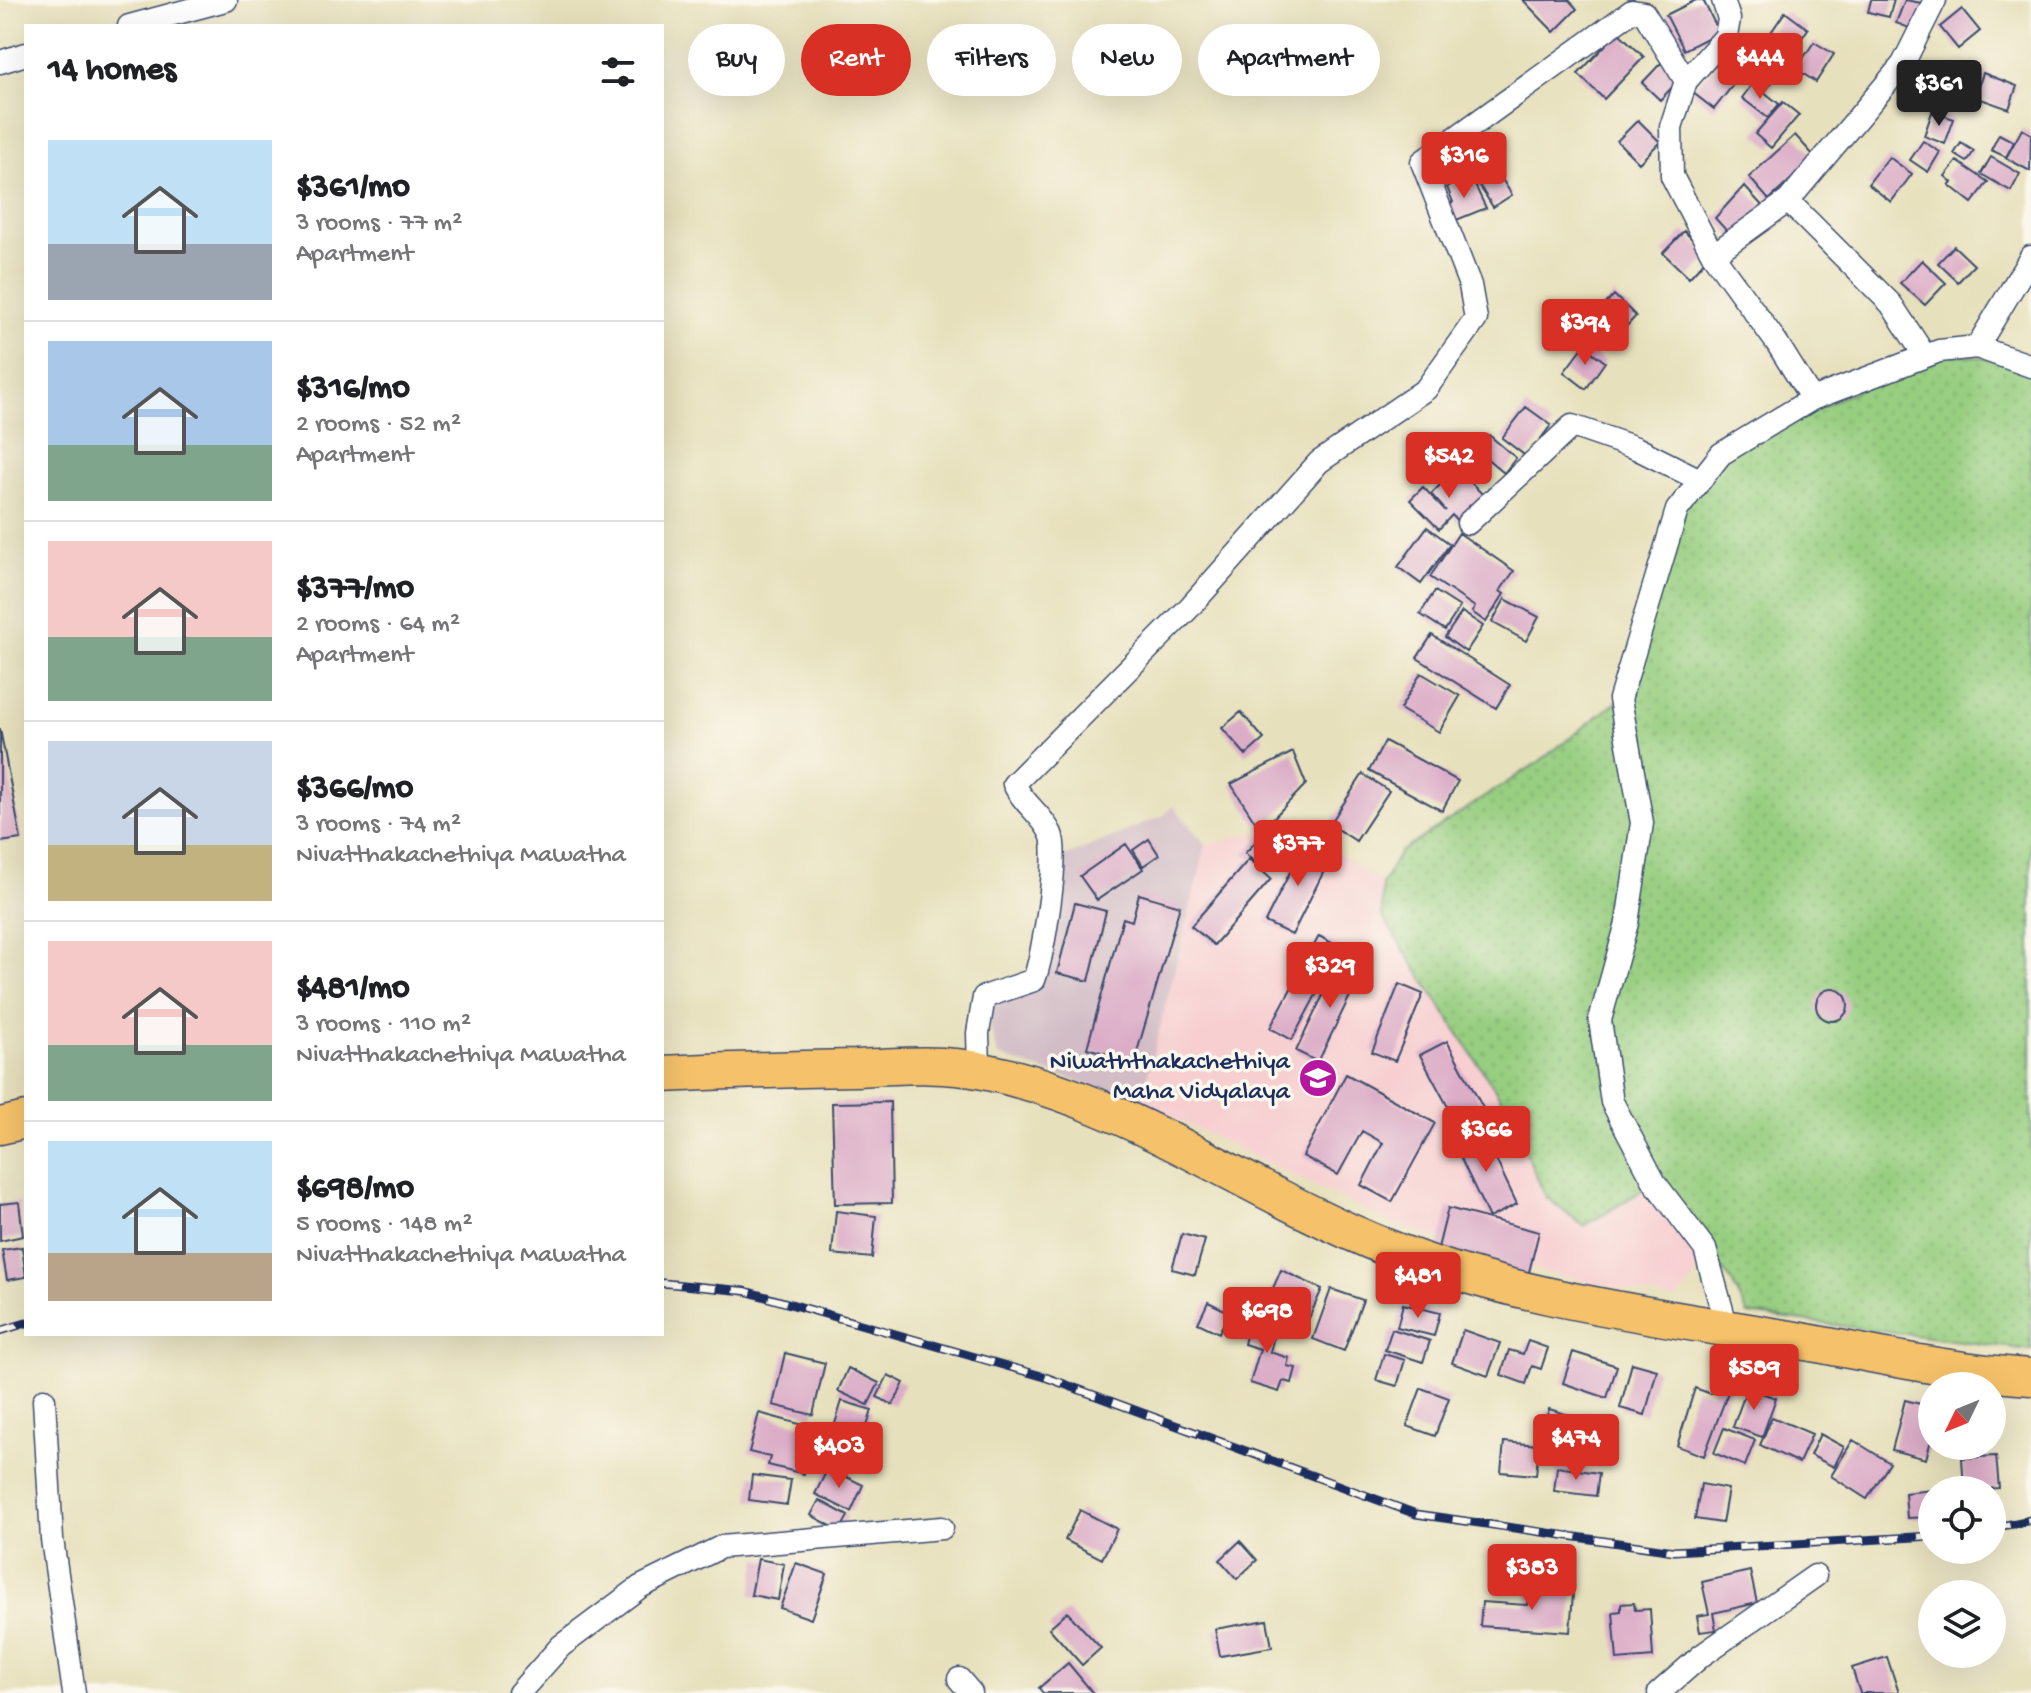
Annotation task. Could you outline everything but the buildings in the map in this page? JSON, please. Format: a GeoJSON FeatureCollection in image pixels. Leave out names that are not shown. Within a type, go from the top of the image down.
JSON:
{"type":"FeatureCollection","features":[{"type":"Feature","properties":{"kind":"highway"},"geometry":{"type":"LineString","coordinates":[[664,1074],[890,1066],[979,1070],[1030,1081],[1108,1112],[1384,1247],[1440,1268],[1503,1285],[1727,1328],[1982,1372],[2031,1377]]}},
{"type":"Feature","properties":{"kind":"highway"},"geometry":{"type":"LineString","coordinates":[[0,1126],[24,1120]]}},
{"type":"Feature","properties":{"kind":"street"},"geometry":{"type":"LineString","coordinates":[[136,24],[226,0]]}},
{"type":"Feature","properties":{"kind":"street"},"geometry":{"type":"LineString","coordinates":[[1723,0],[1729,19],[1726,36],[1686,81],[1671,127],[1672,176],[1713,255],[1777,343],[1812,399]]}},
{"type":"Feature","properties":{"kind":"street"},"geometry":{"type":"LineString","coordinates":[[1713,255],[1788,201],[1903,64],[1935,0]]}},
{"type":"Feature","properties":{"kind":"street"},"geometry":{"type":"LineString","coordinates":[[979,1070],[978,1033],[984,997],[1034,980],[1041,961],[1054,861],[1053,837],[1044,822],[1020,799],[1014,784],[1188,609],[1319,462],[1426,389],[1476,319],[1470,285],[1422,162],[1632,11],[1644,13],[1686,81]]}},
{"type":"Feature","properties":{"kind":"street"},"geometry":{"type":"LineString","coordinates":[[0,62],[24,55]]}},
{"type":"Feature","properties":{"kind":"street"},"geometry":{"type":"LineString","coordinates":[[1788,201],[1891,304],[1925,356]]}},
{"type":"Feature","properties":{"kind":"street"},"geometry":{"type":"LineString","coordinates":[[1977,347],[2031,257]]}},
{"type":"Feature","properties":{"kind":"street"},"geometry":{"type":"LineString","coordinates":[[1727,1328],[1705,1249],[1655,1183],[1612,1102],[1600,1020],[1627,923],[1642,823],[1620,699],[1677,510],[1721,454],[1812,399],[1939,351],[1977,347],[2031,366]]}},
{"type":"Feature","properties":{"kind":"street"},"geometry":{"type":"LineString","coordinates":[[1468,523],[1572,426],[1636,448],[1700,480]]}},
{"type":"Feature","properties":{"kind":"street"},"geometry":{"type":"LineString","coordinates":[[44,1400],[52,1539],[74,1693]]}},
{"type":"Feature","properties":{"kind":"street"},"geometry":{"type":"LineString","coordinates":[[519,1693],[561,1646],[640,1587],[721,1547],[942,1528]]}},
{"type":"Feature","properties":{"kind":"street"},"geometry":{"type":"LineString","coordinates":[[1659,1693],[1701,1656],[1815,1576]]}},
{"type":"Feature","properties":{"kind":"shaded area"},"geometry":{"type":"Polygon","coordinates":[[[1173,806],[1206,845],[1141,1102],[998,1056],[985,1008],[1034,980],[1054,861],[1163,816],[1173,806]]]}},
{"type":"Feature","properties":{"kind":"shaded area","name":"Niwaththakachethiya Maha Vidyalaya"},"geometry":{"type":"Polygon","coordinates":[[[1268,829],[1315,836],[1382,884],[1382,916],[1500,1097],[1546,1197],[1655,1183],[1705,1249],[1693,1281],[1674,1300],[1551,1274],[1394,1224],[1141,1102],[1206,845],[1268,829]]]}},
{"type":"Feature","properties":{"kind":"green space"},"geometry":{"type":"Polygon","coordinates":[[[1939,351],[2031,366],[2031,1350],[1748,1314],[1732,1282],[1655,1183],[1584,1226],[1546,1197],[1500,1097],[1382,916],[1382,884],[1400,852],[1540,761],[1620,699],[1677,510],[1721,454],[1939,351]]]}},
{"type":"Feature","properties":{"kind":"railway"},"geometry":{"type":"LineString","coordinates":[[664,1283],[745,1291],[1045,1377],[1416,1514],[1674,1551],[1918,1537]]}},
{"type":"Feature","properties":{"kind":"railway"},"geometry":{"type":"LineString","coordinates":[[0,1331],[24,1324]]}},
{"type":"Feature","properties":{"kind":"railway"},"geometry":{"type":"LineString","coordinates":[[2006,1525],[2031,1520]]}},
{"type":"Feature","properties":{"kind":"place","name":"Niwaththakachethiya Maha Vidyalaya"},"geometry":{"type":"Point","coordinates":[1318,1078]}}]}
